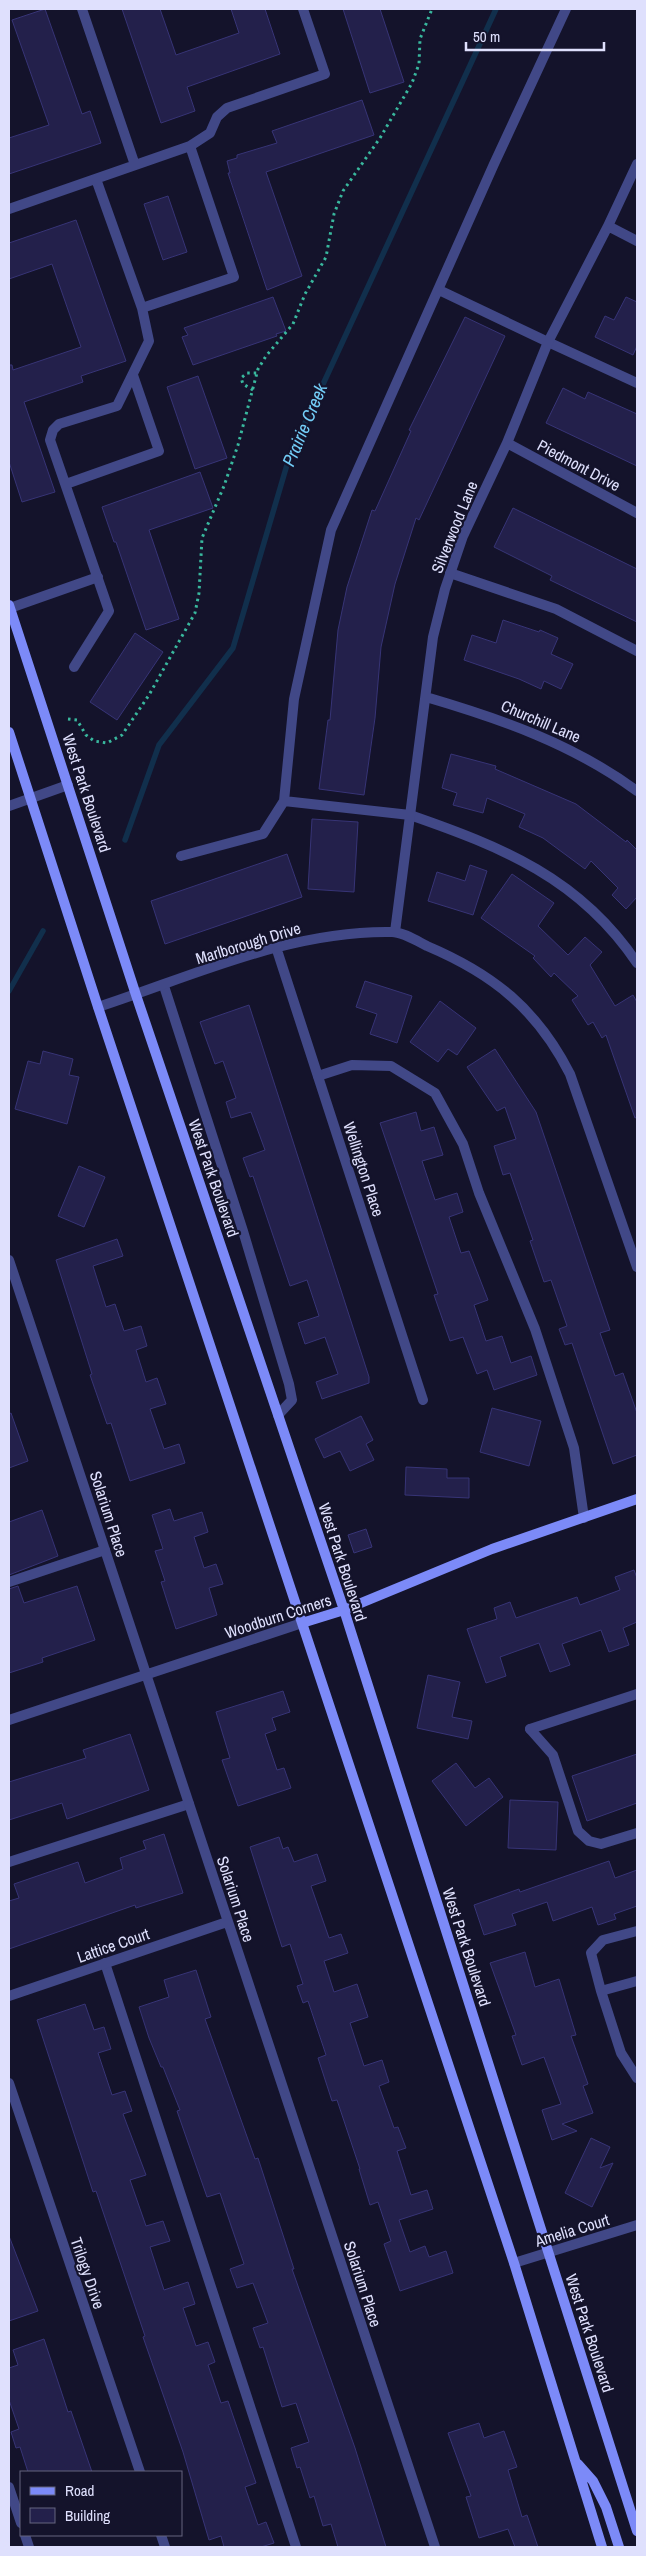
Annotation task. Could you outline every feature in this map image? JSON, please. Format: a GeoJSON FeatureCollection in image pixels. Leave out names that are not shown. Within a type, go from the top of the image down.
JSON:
{"type":"FeatureCollection","features":[{"type":"Feature","properties":{"kind":"main road","name":"West Park Boulevard"},"geometry":{"type":"LineString","coordinates":[[9,607],[136,995],[344,1610],[637,2532]]}},
{"type":"Feature","properties":{"kind":"main road"},"geometry":{"type":"LineString","coordinates":[[9,732],[98,1007],[514,2263],[602,2547]]}},
{"type":"Feature","properties":{"kind":"main road","name":"Woodburn Corners"},"geometry":{"type":"LineString","coordinates":[[302,1623],[344,1610],[492,1549],[637,1499]]}},
{"type":"Feature","properties":{"kind":"main road"},"geometry":{"type":"LineString","coordinates":[[575,2461],[593,2481],[606,2507],[619,2547]]}},
{"type":"Feature","properties":{"kind":"street"},"geometry":{"type":"LineString","coordinates":[[82,9],[135,165]]}},
{"type":"Feature","properties":{"kind":"street"},"geometry":{"type":"LineString","coordinates":[[9,208],[190,146],[210,133],[217,117],[227,108],[325,74],[303,9]]}},
{"type":"Feature","properties":{"kind":"street"},"geometry":{"type":"LineString","coordinates":[[181,856],[263,834],[284,802],[294,700],[331,530],[566,9]]}},
{"type":"Feature","properties":{"kind":"street"},"geometry":{"type":"LineString","coordinates":[[142,308],[234,277],[190,146]]}},
{"type":"Feature","properties":{"kind":"street","name":"Silverwood Lane"},"geometry":{"type":"LineString","coordinates":[[395,932],[433,637],[450,573],[463,536],[507,443],[548,342],[608,226],[637,164]]}},
{"type":"Feature","properties":{"kind":"street"},"geometry":{"type":"LineString","coordinates":[[74,667],[109,612],[50,440],[53,430],[59,424],[117,406],[149,340],[142,308],[96,178]]}},
{"type":"Feature","properties":{"kind":"street"},"geometry":{"type":"LineString","coordinates":[[608,226],[637,242]]}},
{"type":"Feature","properties":{"kind":"street"},"geometry":{"type":"LineString","coordinates":[[439,290],[637,383]]}},
{"type":"Feature","properties":{"kind":"street"},"geometry":{"type":"LineString","coordinates":[[66,484],[159,451],[133,375]]}},
{"type":"Feature","properties":{"kind":"street","name":"Piedmont Drive"},"geometry":{"type":"LineString","coordinates":[[507,443],[637,513]]}},
{"type":"Feature","properties":{"kind":"street"},"geometry":{"type":"LineString","coordinates":[[450,573],[556,610],[637,650]]}},
{"type":"Feature","properties":{"kind":"street"},"geometry":{"type":"LineString","coordinates":[[9,607],[98,578]]}},
{"type":"Feature","properties":{"kind":"street","name":"Churchill Lane"},"geometry":{"type":"LineString","coordinates":[[426,697],[488,715],[569,748],[597,763],[637,791]]}},
{"type":"Feature","properties":{"kind":"street"},"geometry":{"type":"LineString","coordinates":[[9,806],[68,785]]}},
{"type":"Feature","properties":{"kind":"street"},"geometry":{"type":"LineString","coordinates":[[284,802],[410,814],[512,854],[555,880],[583,901],[637,963]]}},
{"type":"Feature","properties":{"kind":"street","name":"Marlborough Drive"},"geometry":{"type":"LineString","coordinates":[[98,1007],[276,947],[309,939],[395,932],[460,960],[487,976],[526,1009],[549,1037],[570,1074],[637,1267]]}},
{"type":"Feature","properties":{"kind":"street","name":"Wellington Place"},"geometry":{"type":"LineString","coordinates":[[276,947],[423,1400]]}},
{"type":"Feature","properties":{"kind":"street"},"geometry":{"type":"LineString","coordinates":[[164,986],[243,1231],[289,1384],[292,1400],[278,1415]]}},
{"type":"Feature","properties":{"kind":"street"},"geometry":{"type":"LineString","coordinates":[[318,1076],[352,1065],[391,1066],[435,1093],[463,1144],[479,1193],[535,1329],[574,1448],[584,1518]]}},
{"type":"Feature","properties":{"kind":"street","name":"Solarium Place"},"geometry":{"type":"LineString","coordinates":[[9,1260],[435,2547]]}},
{"type":"Feature","properties":{"kind":"street"},"geometry":{"type":"LineString","coordinates":[[9,1582],[106,1550]]}},
{"type":"Feature","properties":{"kind":"street","name":"Woodburn Corners"},"geometry":{"type":"LineString","coordinates":[[9,1720],[302,1623]]}},
{"type":"Feature","properties":{"kind":"street"},"geometry":{"type":"LineString","coordinates":[[637,1694],[530,1729],[553,1755],[578,1831],[589,1842],[601,1844],[637,1834]]}},
{"type":"Feature","properties":{"kind":"street"},"geometry":{"type":"LineString","coordinates":[[9,1862],[188,1804]]}},
{"type":"Feature","properties":{"kind":"street","name":"Lattice Court"},"geometry":{"type":"LineString","coordinates":[[9,1996],[227,1922]]}},
{"type":"Feature","properties":{"kind":"street"},"geometry":{"type":"LineString","coordinates":[[637,1931],[603,1940],[591,1953],[621,2054],[637,2078]]}},
{"type":"Feature","properties":{"kind":"street"},"geometry":{"type":"LineString","coordinates":[[105,1963],[296,2547]]}},
{"type":"Feature","properties":{"kind":"street"},"geometry":{"type":"LineString","coordinates":[[601,1991],[637,1981]]}},
{"type":"Feature","properties":{"kind":"street","name":"Trilogy Drive"},"geometry":{"type":"LineString","coordinates":[[9,2083],[140,2471]]}},
{"type":"Feature","properties":{"kind":"street","name":"Amelia Court"},"geometry":{"type":"LineString","coordinates":[[514,2263],[549,2254],[637,2225]]}},
{"type":"Feature","properties":{"kind":"street"},"geometry":{"type":"LineString","coordinates":[[9,2487],[20,2521]]}},
{"type":"Feature","properties":{"kind":"path"},"geometry":{"type":"LineString","coordinates":[[68,719],[77,720],[86,734],[94,741],[107,743],[118,738],[149,695],[181,639],[197,604],[202,538],[224,486],[257,373],[266,356],[293,324],[305,294],[326,257],[334,214],[343,191],[380,138],[412,84],[419,64],[420,39],[432,9]]}},
{"type":"Feature","properties":{"kind":"path"},"geometry":{"type":"LineString","coordinates":[[253,390],[243,384],[241,378],[247,373],[257,373]]}},
{"type":"Feature","properties":{"kind":"building"},"geometry":{"type":"Polygon","coordinates":[[[45,9],[82,114],[90,111],[101,143],[9,174],[9,138],[49,125],[12,20],[45,9]]]}},
{"type":"Feature","properties":{"kind":"building"},"geometry":{"type":"Polygon","coordinates":[[[122,9],[160,9],[176,55],[239,33],[231,9],[265,9],[280,54],[187,87],[195,111],[161,123],[122,9]]]}},
{"type":"Feature","properties":{"kind":"building"},"geometry":{"type":"Polygon","coordinates":[[[343,9],[380,9],[404,82],[370,93],[343,9]]]}},
{"type":"Feature","properties":{"kind":"building"},"geometry":{"type":"Polygon","coordinates":[[[362,100],[374,135],[266,172],[302,276],[267,290],[228,173],[230,173],[227,161],[237,158],[237,155],[277,143],[272,131],[362,100]]]}},
{"type":"Feature","properties":{"kind":"building"},"geometry":{"type":"Polygon","coordinates":[[[168,196],[187,252],[163,260],[144,204],[168,196]]]}},
{"type":"Feature","properties":{"kind":"building"},"geometry":{"type":"Polygon","coordinates":[[[76,220],[126,361],[81,376],[83,382],[24,402],[55,492],[22,502],[9,462],[9,365],[12,365],[13,370],[81,347],[52,264],[9,279],[9,243],[76,220]]]}},
{"type":"Feature","properties":{"kind":"building"},"geometry":{"type":"Polygon","coordinates":[[[273,297],[286,331],[276,334],[277,336],[193,365],[182,337],[188,335],[184,328],[273,297]]]}},
{"type":"Feature","properties":{"kind":"building"},"geometry":{"type":"Polygon","coordinates":[[[626,297],[637,302],[637,346],[633,355],[595,337],[605,316],[614,320],[626,297]]]}},
{"type":"Feature","properties":{"kind":"building"},"geometry":{"type":"Polygon","coordinates":[[[465,317],[505,336],[419,520],[416,518],[395,584],[381,647],[375,718],[364,795],[319,789],[328,720],[330,720],[338,630],[347,587],[372,510],[375,511],[411,431],[409,430],[465,317]]]}},
{"type":"Feature","properties":{"kind":"building"},"geometry":{"type":"Polygon","coordinates":[[[198,376],[227,458],[195,469],[167,387],[198,376]]]}},
{"type":"Feature","properties":{"kind":"building"},"geometry":{"type":"Polygon","coordinates":[[[563,388],[585,399],[588,392],[637,414],[637,466],[546,423],[563,388]]]}},
{"type":"Feature","properties":{"kind":"building"},"geometry":{"type":"Polygon","coordinates":[[[200,472],[213,508],[149,530],[179,619],[146,630],[102,507],[200,472]]]}},
{"type":"Feature","properties":{"kind":"building"},"geometry":{"type":"Polygon","coordinates":[[[513,508],[637,569],[637,622],[550,580],[552,576],[494,547],[513,508]]]}},
{"type":"Feature","properties":{"kind":"building"},"geometry":{"type":"Polygon","coordinates":[[[503,620],[539,632],[540,630],[558,638],[551,654],[573,664],[561,689],[544,681],[541,689],[519,679],[464,660],[472,635],[496,643],[503,620]]]}},
{"type":"Feature","properties":{"kind":"building"},"geometry":{"type":"Polygon","coordinates":[[[135,633],[163,652],[117,720],[90,702],[135,633]]]}},
{"type":"Feature","properties":{"kind":"building"},"geometry":{"type":"Polygon","coordinates":[[[451,754],[496,766],[495,769],[576,804],[626,842],[627,840],[637,850],[637,897],[626,909],[612,895],[618,888],[591,861],[585,869],[543,838],[519,827],[525,814],[487,798],[483,813],[453,805],[457,793],[442,788],[451,754]]]}},
{"type":"Feature","properties":{"kind":"building"},"geometry":{"type":"Polygon","coordinates":[[[312,819],[358,822],[354,892],[308,889],[312,819]]]}},
{"type":"Feature","properties":{"kind":"building"},"geometry":{"type":"Polygon","coordinates":[[[287,854],[302,897],[165,944],[151,901],[287,854]]]}},
{"type":"Feature","properties":{"kind":"building"},"geometry":{"type":"Polygon","coordinates":[[[470,865],[487,871],[473,915],[428,901],[437,872],[465,881],[470,865]]]}},
{"type":"Feature","properties":{"kind":"building"},"geometry":{"type":"Polygon","coordinates":[[[512,874],[554,903],[538,926],[568,955],[585,937],[602,952],[590,965],[615,1006],[633,995],[637,1002],[637,1117],[635,1118],[606,1035],[602,1038],[593,1022],[588,1025],[572,1000],[578,996],[554,973],[551,977],[533,958],[535,956],[481,918],[512,874]]]}},
{"type":"Feature","properties":{"kind":"building"},"geometry":{"type":"Polygon","coordinates":[[[365,981],[412,996],[397,1043],[370,1034],[377,1014],[356,1007],[365,981]]]}},
{"type":"Feature","properties":{"kind":"building"},"geometry":{"type":"Polygon","coordinates":[[[440,1001],[476,1028],[457,1055],[448,1049],[438,1062],[410,1042],[440,1001]]]}},
{"type":"Feature","properties":{"kind":"building"},"geometry":{"type":"Polygon","coordinates":[[[249,1005],[369,1377],[369,1383],[322,1399],[316,1382],[338,1374],[325,1337],[305,1344],[298,1323],[319,1316],[307,1280],[290,1286],[253,1176],[250,1177],[243,1158],[265,1150],[251,1112],[231,1118],[226,1102],[236,1098],[223,1061],[215,1064],[200,1022],[249,1005]]]}},
{"type":"Feature","properties":{"kind":"building"},"geometry":{"type":"Polygon","coordinates":[[[495,1049],[536,1112],[610,1330],[600,1333],[615,1376],[623,1373],[637,1413],[637,1455],[613,1464],[572,1343],[565,1345],[559,1329],[567,1326],[551,1280],[544,1282],[530,1241],[533,1240],[510,1173],[503,1175],[494,1146],[516,1139],[505,1107],[497,1111],[467,1067],[495,1049]]]}},
{"type":"Feature","properties":{"kind":"building"},"geometry":{"type":"Polygon","coordinates":[[[43,1051],[73,1059],[69,1075],[79,1077],[67,1124],[15,1109],[28,1061],[40,1064],[43,1051]]]}},
{"type":"Feature","properties":{"kind":"building"},"geometry":{"type":"Polygon","coordinates":[[[416,1112],[421,1131],[434,1127],[443,1155],[422,1161],[435,1200],[457,1193],[463,1212],[449,1217],[461,1253],[469,1251],[488,1300],[474,1305],[486,1341],[502,1336],[511,1363],[531,1356],[537,1375],[494,1390],[487,1370],[477,1374],[463,1337],[450,1341],[434,1295],[438,1294],[380,1123],[416,1112]]]}},
{"type":"Feature","properties":{"kind":"building"},"geometry":{"type":"Polygon","coordinates":[[[79,1166],[105,1177],[84,1227],[58,1216],[79,1166]]]}},
{"type":"Feature","properties":{"kind":"building"},"geometry":{"type":"Polygon","coordinates":[[[117,1239],[123,1256],[93,1266],[106,1307],[115,1304],[124,1331],[141,1326],[147,1346],[136,1350],[146,1382],[157,1378],[166,1404],[150,1409],[164,1449],[179,1444],[185,1463],[130,1481],[111,1423],[107,1424],[90,1375],[92,1374],[56,1260],[117,1239]]]}},
{"type":"Feature","properties":{"kind":"building"},"geometry":{"type":"Polygon","coordinates":[[[492,1408],[541,1421],[529,1466],[480,1452],[492,1408]]]}},
{"type":"Feature","properties":{"kind":"building"},"geometry":{"type":"Polygon","coordinates":[[[11,1413],[28,1461],[9,1468],[9,1414],[11,1413]]]}},
{"type":"Feature","properties":{"kind":"building"},"geometry":{"type":"Polygon","coordinates":[[[361,1416],[373,1440],[366,1444],[374,1460],[350,1471],[340,1451],[324,1458],[315,1439],[361,1416]]]}},
{"type":"Feature","properties":{"kind":"building"},"geometry":{"type":"Polygon","coordinates":[[[406,1467],[447,1469],[447,1478],[469,1478],[469,1498],[405,1495],[406,1467]]]}},
{"type":"Feature","properties":{"kind":"building"},"geometry":{"type":"Polygon","coordinates":[[[170,1509],[174,1521],[202,1512],[208,1532],[194,1537],[204,1568],[216,1564],[223,1584],[209,1588],[217,1615],[176,1629],[161,1582],[165,1581],[155,1551],[163,1549],[152,1515],[170,1509]]]}},
{"type":"Feature","properties":{"kind":"building"},"geometry":{"type":"Polygon","coordinates":[[[42,1510],[58,1556],[9,1575],[9,1522],[42,1510]]]}},
{"type":"Feature","properties":{"kind":"building"},"geometry":{"type":"Polygon","coordinates":[[[366,1529],[372,1547],[354,1553],[348,1535],[366,1529]]]}},
{"type":"Feature","properties":{"kind":"building"},"geometry":{"type":"Polygon","coordinates":[[[634,1570],[637,1578],[637,1622],[623,1628],[629,1645],[609,1652],[601,1630],[562,1644],[570,1665],[550,1672],[539,1643],[500,1657],[506,1676],[486,1683],[467,1629],[497,1619],[494,1608],[510,1602],[516,1618],[577,1597],[580,1605],[620,1590],[615,1577],[634,1570]]]}},
{"type":"Feature","properties":{"kind":"building"},"geometry":{"type":"Polygon","coordinates":[[[18,1586],[24,1603],[77,1586],[95,1640],[42,1658],[43,1662],[9,1673],[9,1589],[18,1586]]]}},
{"type":"Feature","properties":{"kind":"building"},"geometry":{"type":"Polygon","coordinates":[[[428,1675],[460,1682],[452,1717],[472,1721],[468,1739],[417,1728],[428,1675]]]}},
{"type":"Feature","properties":{"kind":"building"},"geometry":{"type":"Polygon","coordinates":[[[283,1691],[290,1712],[272,1718],[276,1730],[265,1734],[277,1770],[284,1768],[291,1788],[238,1806],[222,1760],[230,1758],[216,1712],[283,1691]]]}},
{"type":"Feature","properties":{"kind":"building"},"geometry":{"type":"Polygon","coordinates":[[[130,1734],[149,1790],[67,1819],[62,1803],[9,1820],[9,1782],[86,1758],[83,1750],[130,1734]]]}},
{"type":"Feature","properties":{"kind":"building"},"geometry":{"type":"Polygon","coordinates":[[[637,1754],[637,1803],[587,1821],[572,1776],[637,1754]]]}},
{"type":"Feature","properties":{"kind":"building"},"geometry":{"type":"Polygon","coordinates":[[[456,1763],[475,1788],[489,1778],[503,1797],[466,1826],[432,1781],[456,1763]]]}},
{"type":"Feature","properties":{"kind":"building"},"geometry":{"type":"Polygon","coordinates":[[[510,1800],[558,1802],[556,1850],[508,1848],[510,1800]]]}},
{"type":"Feature","properties":{"kind":"building"},"geometry":{"type":"Polygon","coordinates":[[[164,1834],[183,1893],[136,1908],[135,1905],[9,1949],[9,1901],[19,1898],[14,1884],[78,1862],[85,1883],[123,1869],[120,1858],[146,1849],[143,1841],[164,1834]]]}},
{"type":"Feature","properties":{"kind":"building"},"geometry":{"type":"Polygon","coordinates":[[[279,1837],[283,1849],[288,1847],[294,1862],[317,1854],[326,1881],[311,1886],[329,1938],[341,1934],[348,1953],[324,1961],[334,1992],[357,1984],[368,2017],[350,2023],[364,2066],[382,2060],[389,2082],[379,2086],[394,2128],[398,2127],[406,2148],[397,2151],[411,2195],[427,2190],[433,2209],[399,2220],[410,2252],[425,2246],[429,2257],[446,2251],[453,2273],[400,2291],[384,2244],[391,2241],[378,2202],[370,2205],[337,2100],[332,2101],[318,2058],[326,2055],[308,2001],[303,2003],[297,1986],[303,1984],[290,1944],[282,1947],[250,1847],[279,1837]]]}},
{"type":"Feature","properties":{"kind":"building"},"geometry":{"type":"Polygon","coordinates":[[[609,1861],[615,1878],[637,1870],[637,1906],[614,1914],[616,1919],[598,1925],[592,1907],[553,1921],[547,1902],[512,1914],[516,1925],[484,1935],[474,1905],[519,1889],[520,1892],[609,1861]]]}},
{"type":"Feature","properties":{"kind":"building"},"geometry":{"type":"Polygon","coordinates":[[[525,1952],[535,1987],[559,1979],[576,2035],[571,2036],[588,2084],[583,2086],[593,2113],[562,2124],[577,2131],[552,2140],[542,2110],[561,2104],[544,2057],[522,2065],[512,2036],[516,2035],[490,1963],[525,1952]]]}},
{"type":"Feature","properties":{"kind":"building"},"geometry":{"type":"Polygon","coordinates":[[[196,1970],[211,2017],[205,2019],[255,2159],[258,2158],[294,2269],[292,2269],[355,2448],[386,2547],[338,2547],[331,2524],[323,2526],[314,2496],[310,2498],[300,2467],[297,2468],[291,2448],[309,2442],[296,2403],[282,2407],[263,2347],[260,2348],[253,2328],[268,2323],[253,2283],[237,2288],[230,2269],[244,2264],[220,2193],[207,2197],[177,2111],[180,2110],[149,2038],[139,2007],[169,1997],[164,1980],[196,1970]]]}},
{"type":"Feature","properties":{"kind":"building"},"geometry":{"type":"Polygon","coordinates":[[[85,2004],[94,2030],[104,2027],[111,2049],[98,2053],[112,2095],[125,2091],[132,2111],[123,2114],[146,2175],[130,2180],[146,2226],[163,2221],[170,2241],[150,2247],[164,2290],[188,2282],[195,2304],[183,2308],[196,2346],[208,2342],[215,2362],[208,2365],[221,2403],[228,2401],[256,2483],[245,2487],[258,2525],[266,2522],[274,2543],[261,2547],[224,2547],[221,2536],[209,2540],[183,2452],[143,2337],[145,2336],[96,2191],[93,2192],[37,2020],[85,2004]]]}},
{"type":"Feature","properties":{"kind":"building"},"geometry":{"type":"Polygon","coordinates":[[[591,2138],[610,2147],[600,2168],[613,2163],[592,2207],[565,2193],[591,2138]]]}},
{"type":"Feature","properties":{"kind":"building"},"geometry":{"type":"Polygon","coordinates":[[[9,2236],[38,2311],[9,2321],[9,2236]]]}},
{"type":"Feature","properties":{"kind":"building"},"geometry":{"type":"Polygon","coordinates":[[[44,2339],[68,2412],[71,2411],[92,2471],[28,2471],[20,2447],[16,2448],[11,2432],[19,2429],[9,2400],[9,2368],[18,2365],[13,2350],[44,2339]]]}},
{"type":"Feature","properties":{"kind":"building"},"geometry":{"type":"Polygon","coordinates":[[[479,2423],[484,2438],[504,2431],[517,2467],[508,2470],[522,2517],[527,2515],[538,2547],[515,2547],[508,2529],[479,2538],[466,2497],[471,2496],[448,2433],[479,2423]]]}},
{"type":"Feature","properties":{"kind":"waterway","name":"Prairie Creek"},"geometry":{"type":"LineString","coordinates":[[125,840],[159,745],[233,648],[289,458],[496,9]]}},
{"type":"Feature","properties":{"kind":"waterway","name":"Prairie Creek"},"geometry":{"type":"LineString","coordinates":[[9,991],[43,931]]}}]}
